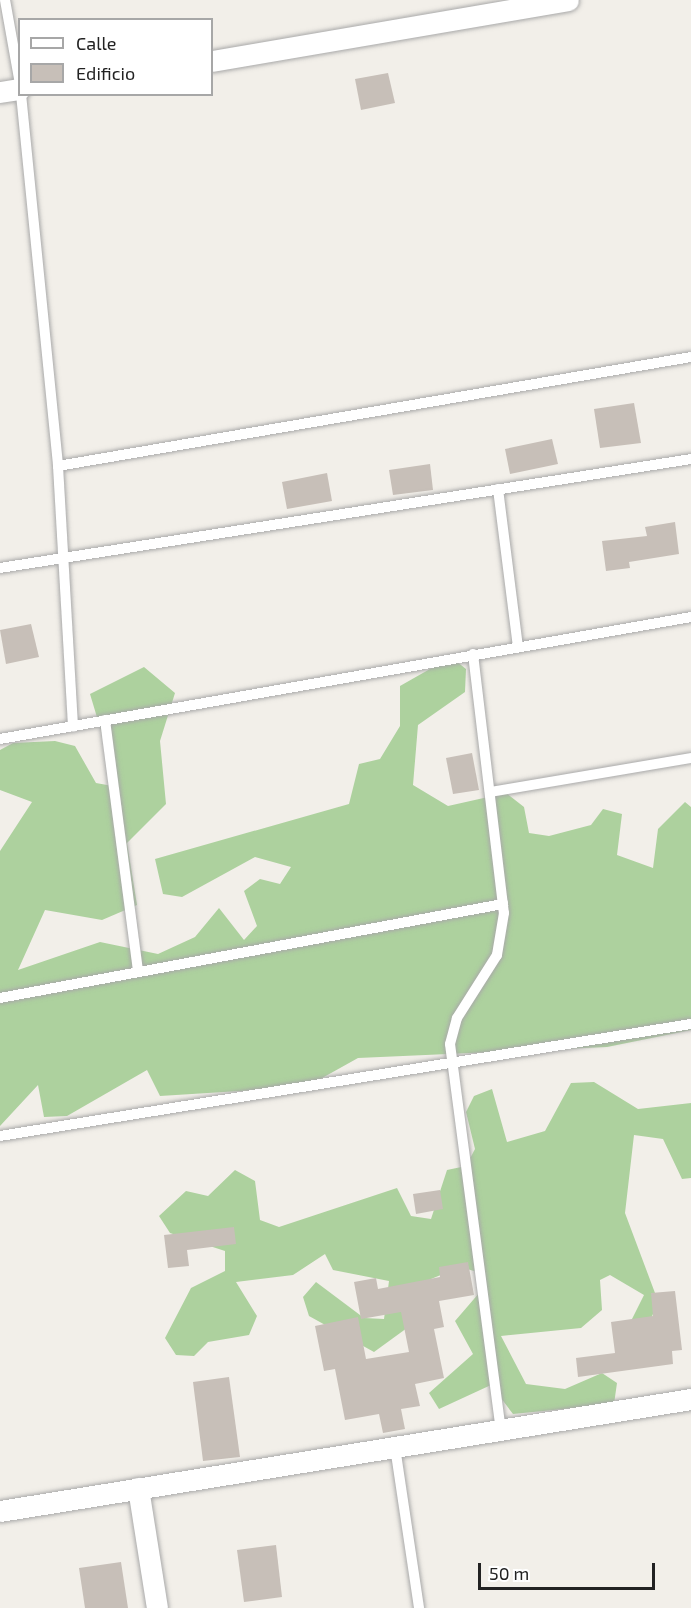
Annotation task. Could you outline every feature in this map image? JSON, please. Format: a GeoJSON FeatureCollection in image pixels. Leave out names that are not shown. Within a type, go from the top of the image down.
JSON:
{"type":"FeatureCollection","features":[{"type":"Feature","properties":{"kind":"street"},"geometry":{"type":"LineString","coordinates":[[213,61],[568,0]]}},
{"type":"Feature","properties":{"kind":"street"},"geometry":{"type":"LineString","coordinates":[[0,92],[18,89]]}},
{"type":"Feature","properties":{"kind":"street"},"geometry":{"type":"LineString","coordinates":[[0,1511],[691,1399]]}},
{"type":"Feature","properties":{"kind":"street"},"geometry":{"type":"LineString","coordinates":[[138,1488],[158,1608]]}},
{"type":"Feature","properties":{"kind":"lane"},"geometry":{"type":"LineString","coordinates":[[5,0],[18,73]]}},
{"type":"Feature","properties":{"kind":"lane"},"geometry":{"type":"LineString","coordinates":[[21,96],[58,466],[73,726]]}},
{"type":"Feature","properties":{"kind":"lane"},"geometry":{"type":"LineString","coordinates":[[58,466],[691,357]]}},
{"type":"Feature","properties":{"kind":"lane"},"geometry":{"type":"LineString","coordinates":[[0,568],[691,459]]}},
{"type":"Feature","properties":{"kind":"lane"},"geometry":{"type":"LineString","coordinates":[[498,489],[518,646]]}},
{"type":"Feature","properties":{"kind":"lane"},"geometry":{"type":"LineString","coordinates":[[0,739],[691,617]]}},
{"type":"Feature","properties":{"kind":"lane"},"geometry":{"type":"LineString","coordinates":[[473,654],[503,904],[497,955],[457,1018],[450,1044],[501,1429]]}},
{"type":"Feature","properties":{"kind":"lane"},"geometry":{"type":"LineString","coordinates":[[105,720],[138,972]]}},
{"type":"Feature","properties":{"kind":"lane"},"geometry":{"type":"LineString","coordinates":[[490,792],[691,758]]}},
{"type":"Feature","properties":{"kind":"lane"},"geometry":{"type":"LineString","coordinates":[[0,998],[503,904]]}},
{"type":"Feature","properties":{"kind":"lane"},"geometry":{"type":"LineString","coordinates":[[0,1136],[691,1024]]}},
{"type":"Feature","properties":{"kind":"lane"},"geometry":{"type":"LineString","coordinates":[[395,1447],[419,1608]]}},
{"type":"Feature","properties":{"kind":"green space"},"geometry":{"type":"Polygon","coordinates":[[[451,657],[466,669],[465,692],[418,725],[413,785],[448,806],[506,793],[524,807],[529,833],[549,836],[591,825],[603,809],[622,814],[617,855],[653,868],[658,829],[685,802],[691,807],[691,1030],[607,1047],[358,1058],[306,1087],[160,1096],[147,1070],[67,1116],[44,1117],[38,1085],[0,1126],[0,851],[32,802],[0,790],[0,750],[13,743],[55,741],[75,746],[96,783],[118,787],[90,694],[144,667],[175,693],[160,741],[166,804],[127,843],[137,905],[102,920],[45,910],[18,970],[100,942],[158,954],[195,937],[219,908],[244,940],[257,926],[244,891],[260,879],[280,884],[291,867],[255,857],[182,897],[163,894],[155,859],[349,804],[359,764],[380,759],[400,726],[400,686],[451,657]]]}},
{"type":"Feature","properties":{"kind":"green space"},"geometry":{"type":"Polygon","coordinates":[[[594,1082],[638,1109],[691,1103],[691,1178],[682,1179],[663,1139],[634,1135],[625,1213],[658,1301],[651,1319],[632,1319],[644,1295],[610,1275],[600,1280],[602,1310],[581,1328],[501,1336],[526,1384],[565,1389],[602,1373],[617,1383],[614,1404],[513,1414],[491,1385],[439,1409],[429,1393],[473,1354],[455,1321],[480,1292],[481,1273],[460,1267],[407,1289],[407,1328],[374,1352],[309,1316],[303,1297],[316,1282],[364,1318],[384,1319],[389,1281],[333,1270],[325,1254],[293,1275],[236,1282],[257,1316],[249,1335],[208,1342],[194,1356],[176,1355],[165,1338],[191,1288],[225,1271],[225,1251],[170,1233],[159,1216],[186,1191],[208,1196],[235,1170],[255,1181],[260,1220],[279,1227],[397,1188],[411,1216],[431,1219],[447,1170],[466,1166],[475,1149],[466,1112],[474,1096],[492,1089],[507,1142],[545,1131],[571,1083],[594,1082]]]}},
{"type":"Feature","properties":{"kind":"building"},"geometry":{"type":"Polygon","coordinates":[[[388,73],[395,103],[361,110],[355,79],[388,73]]]}},
{"type":"Feature","properties":{"kind":"building"},"geometry":{"type":"Polygon","coordinates":[[[634,403],[641,443],[600,448],[594,409],[634,403]]]}},
{"type":"Feature","properties":{"kind":"building"},"geometry":{"type":"Polygon","coordinates":[[[552,439],[558,464],[510,474],[505,449],[552,439]]]}},
{"type":"Feature","properties":{"kind":"building"},"geometry":{"type":"Polygon","coordinates":[[[430,464],[433,490],[393,495],[389,470],[430,464]]]}},
{"type":"Feature","properties":{"kind":"building"},"geometry":{"type":"Polygon","coordinates":[[[327,473],[332,501],[287,509],[282,482],[327,473]]]}},
{"type":"Feature","properties":{"kind":"building"},"geometry":{"type":"Polygon","coordinates":[[[675,522],[679,554],[629,562],[630,568],[606,571],[602,541],[647,536],[645,527],[675,522]]]}},
{"type":"Feature","properties":{"kind":"building"},"geometry":{"type":"Polygon","coordinates":[[[31,624],[39,657],[6,664],[0,630],[31,624]]]}},
{"type":"Feature","properties":{"kind":"building"},"geometry":{"type":"Polygon","coordinates":[[[472,753],[479,790],[453,794],[446,758],[472,753]]]}},
{"type":"Feature","properties":{"kind":"building"},"geometry":{"type":"Polygon","coordinates":[[[440,1190],[443,1209],[416,1214],[413,1194],[440,1190]]]}},
{"type":"Feature","properties":{"kind":"building"},"geometry":{"type":"Polygon","coordinates":[[[234,1227],[236,1244],[187,1250],[189,1266],[168,1268],[164,1235],[234,1227]]]}},
{"type":"Feature","properties":{"kind":"building"},"geometry":{"type":"Polygon","coordinates":[[[468,1262],[474,1295],[439,1301],[444,1327],[434,1329],[444,1378],[415,1384],[420,1406],[401,1409],[405,1429],[383,1433],[379,1414],[345,1420],[335,1369],[324,1371],[315,1326],[358,1317],[366,1359],[409,1352],[401,1312],[361,1319],[354,1282],[376,1278],[378,1289],[440,1277],[439,1267],[468,1262]]]}},
{"type":"Feature","properties":{"kind":"building"},"geometry":{"type":"Polygon","coordinates":[[[675,1291],[682,1350],[672,1351],[673,1364],[578,1377],[576,1358],[615,1353],[611,1322],[653,1316],[651,1293],[675,1291]]]}},
{"type":"Feature","properties":{"kind":"building"},"geometry":{"type":"Polygon","coordinates":[[[229,1377],[240,1457],[203,1461],[193,1382],[229,1377]]]}},
{"type":"Feature","properties":{"kind":"building"},"geometry":{"type":"Polygon","coordinates":[[[276,1545],[282,1597],[244,1602],[237,1550],[276,1545]]]}},
{"type":"Feature","properties":{"kind":"building"},"geometry":{"type":"Polygon","coordinates":[[[121,1562],[128,1608],[85,1608],[79,1568],[121,1562]]]}}]}
